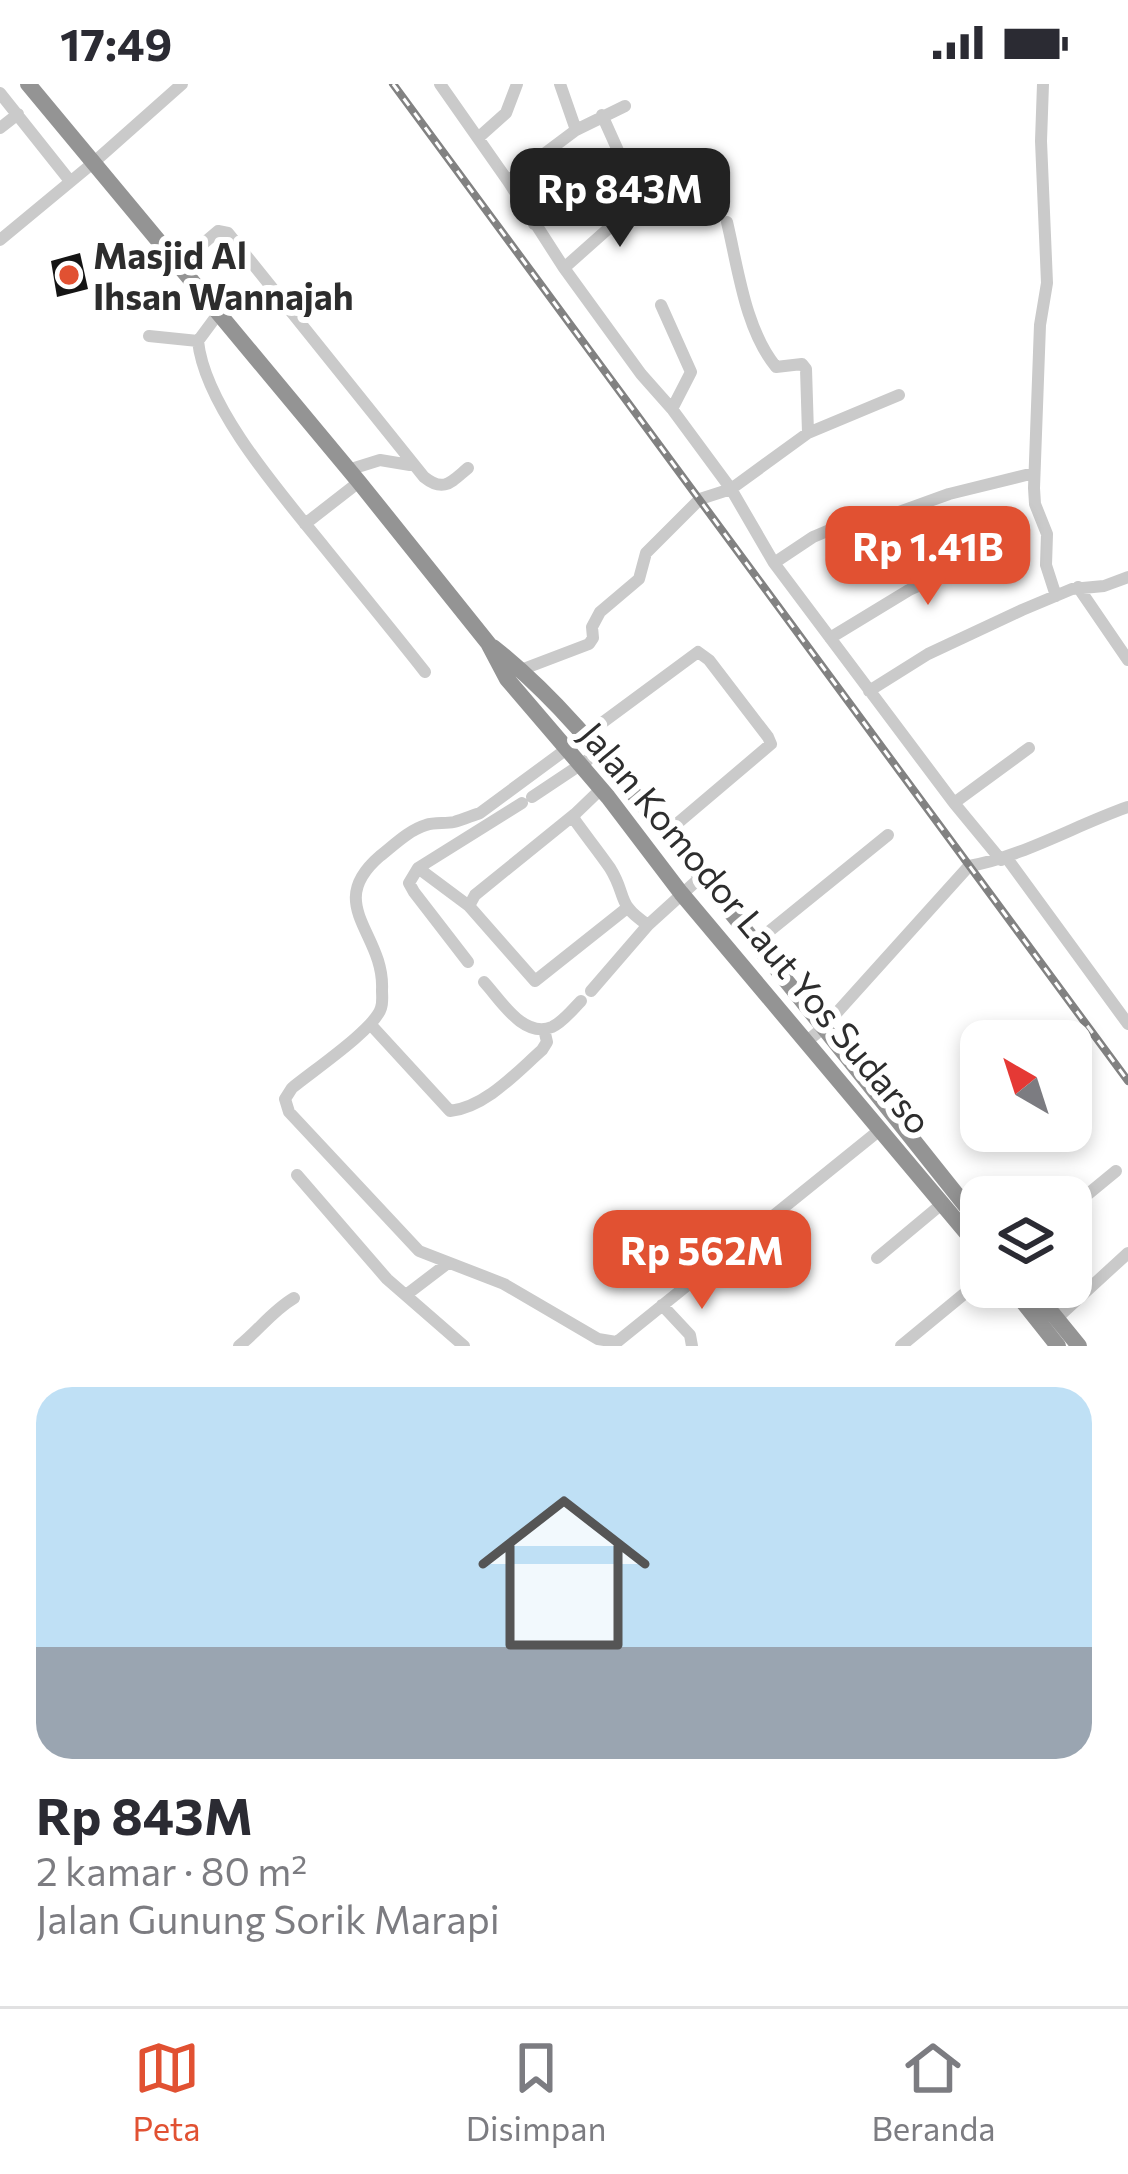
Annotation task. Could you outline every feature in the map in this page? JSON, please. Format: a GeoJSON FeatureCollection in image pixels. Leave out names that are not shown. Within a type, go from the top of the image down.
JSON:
{"type":"FeatureCollection","features":[{"type":"Feature","properties":{"kind":"highway","name":"Jalan Komodor Laut Yos Sudarso"},"geometry":{"type":"LineString","coordinates":[[28,84],[514,674],[681,893],[960,1224]]}},
{"type":"Feature","properties":{"kind":"highway","name":"Jalan Komodor Laut Yos Sudarso"},"geometry":{"type":"LineString","coordinates":[[514,674],[583,735],[756,942],[960,1199]]}},
{"type":"Feature","properties":{"kind":"highway"},"geometry":{"type":"LineString","coordinates":[[1028,1308],[1058,1346]]}},
{"type":"Feature","properties":{"kind":"highway"},"geometry":{"type":"LineString","coordinates":[[1049,1308],[1079,1346]]}},
{"type":"Feature","properties":{"kind":"street"},"geometry":{"type":"LineString","coordinates":[[0,240],[182,84]]}},
{"type":"Feature","properties":{"kind":"street"},"geometry":{"type":"LineString","coordinates":[[440,84],[564,268],[731,489],[774,563],[1128,1024]]}},
{"type":"Feature","properties":{"kind":"street"},"geometry":{"type":"LineString","coordinates":[[478,138],[506,113],[518,84]]}},
{"type":"Feature","properties":{"kind":"street"},"geometry":{"type":"LineString","coordinates":[[560,84],[576,130]]}},
{"type":"Feature","properties":{"kind":"street"},"geometry":{"type":"LineString","coordinates":[[1042,84],[1047,283],[1040,325],[1034,473],[1035,504],[1047,533],[1046,566],[1057,596]]}},
{"type":"Feature","properties":{"kind":"street"},"geometry":{"type":"LineString","coordinates":[[0,93],[70,181]]}},
{"type":"Feature","properties":{"kind":"street"},"geometry":{"type":"LineString","coordinates":[[508,181],[576,130],[625,106]]}},
{"type":"Feature","properties":{"kind":"street"},"geometry":{"type":"LineString","coordinates":[[0,128],[18,114]]}},
{"type":"Feature","properties":{"kind":"street"},"geometry":{"type":"LineString","coordinates":[[534,224],[578,199],[624,164],[602,115]]}},
{"type":"Feature","properties":{"kind":"street"},"geometry":{"type":"LineString","coordinates":[[564,268],[645,196]]}},
{"type":"Feature","properties":{"kind":"street"},"geometry":{"type":"LineString","coordinates":[[727,222],[754,323],[770,359],[776,367],[802,364],[806,369],[808,433]]}},
{"type":"Feature","properties":{"kind":"street"},"geometry":{"type":"LineString","coordinates":[[178,266],[218,231],[228,233],[414,466],[434,485],[443,486],[468,468]]}},
{"type":"Feature","properties":{"kind":"street"},"geometry":{"type":"LineString","coordinates":[[661,305],[691,372],[672,410]]}},
{"type":"Feature","properties":{"kind":"street"},"geometry":{"type":"LineString","coordinates":[[218,314],[199,341],[200,358],[223,408],[266,474],[425,672]]}},
{"type":"Feature","properties":{"kind":"street"},"geometry":{"type":"LineString","coordinates":[[149,336],[199,341]]}},
{"type":"Feature","properties":{"kind":"street"},"geometry":{"type":"LineString","coordinates":[[514,674],[589,644],[595,620],[639,578],[651,547],[700,499],[731,489],[808,433],[899,395]]}},
{"type":"Feature","properties":{"kind":"street"},"geometry":{"type":"LineString","coordinates":[[380,460],[382,427]]}},
{"type":"Feature","properties":{"kind":"street"},"geometry":{"type":"LineString","coordinates":[[305,524],[353,476],[380,460],[414,466]]}},
{"type":"Feature","properties":{"kind":"street"},"geometry":{"type":"LineString","coordinates":[[774,563],[832,529],[1034,473]]}},
{"type":"Feature","properties":{"kind":"street"},"geometry":{"type":"LineString","coordinates":[[830,638],[909,590],[1009,545]]}},
{"type":"Feature","properties":{"kind":"street"},"geometry":{"type":"LineString","coordinates":[[868,691],[928,654],[1057,596],[1128,577]]}},
{"type":"Feature","properties":{"kind":"street"},"geometry":{"type":"LineString","coordinates":[[1078,587],[1128,660]]}},
{"type":"Feature","properties":{"kind":"street"},"geometry":{"type":"LineString","coordinates":[[666,833],[771,744],[702,653],[693,653],[480,813],[452,823],[428,824],[375,860],[359,879],[353,898],[376,948],[381,1008],[371,1025],[292,1088],[285,1100],[289,1112],[419,1251],[504,1284],[614,1344],[881,1129]]}},
{"type":"Feature","properties":{"kind":"street"},"geometry":{"type":"LineString","coordinates":[[954,803],[1029,748]]}},
{"type":"Feature","properties":{"kind":"street"},"geometry":{"type":"LineString","coordinates":[[468,962],[411,887],[411,878],[418,868],[598,753]]}},
{"type":"Feature","properties":{"kind":"street"},"geometry":{"type":"LineString","coordinates":[[469,906],[601,789]]}},
{"type":"Feature","properties":{"kind":"street"},"geometry":{"type":"LineString","coordinates":[[806,1042],[824,1028],[969,866],[1004,858],[1128,807]]}},
{"type":"Feature","properties":{"kind":"street"},"geometry":{"type":"LineString","coordinates":[[575,814],[627,908],[648,925]]}},
{"type":"Feature","properties":{"kind":"street"},"geometry":{"type":"LineString","coordinates":[[756,942],[888,835]]}},
{"type":"Feature","properties":{"kind":"street"},"geometry":{"type":"LineString","coordinates":[[418,868],[469,906],[536,981],[627,908]]}},
{"type":"Feature","properties":{"kind":"street"},"geometry":{"type":"LineString","coordinates":[[484,982],[527,1025],[544,1029],[561,1021],[648,925],[702,877]]}},
{"type":"Feature","properties":{"kind":"street"},"geometry":{"type":"LineString","coordinates":[[371,1025],[451,1111],[480,1101],[527,1063],[546,1046],[544,1029]]}},
{"type":"Feature","properties":{"kind":"street"},"geometry":{"type":"LineString","coordinates":[[1092,1191],[1116,1171]]}},
{"type":"Feature","properties":{"kind":"street"},"geometry":{"type":"LineString","coordinates":[[297,1175],[387,1279],[464,1346]]}},
{"type":"Feature","properties":{"kind":"street"},"geometry":{"type":"LineString","coordinates":[[877,1258],[943,1203]]}},
{"type":"Feature","properties":{"kind":"street"},"geometry":{"type":"LineString","coordinates":[[1057,1318],[1128,1253]]}},
{"type":"Feature","properties":{"kind":"street"},"geometry":{"type":"LineString","coordinates":[[406,1295],[448,1263]]}},
{"type":"Feature","properties":{"kind":"street"},"geometry":{"type":"LineString","coordinates":[[239,1346],[294,1298]]}},
{"type":"Feature","properties":{"kind":"street"},"geometry":{"type":"LineString","coordinates":[[902,1346],[960,1298]]}},
{"type":"Feature","properties":{"kind":"street"},"geometry":{"type":"LineString","coordinates":[[662,1305],[690,1335],[692,1346]]}},
{"type":"Feature","properties":{"kind":"building","name":"Masjid Al Ihsan Wannajah"},"geometry":{"type":"Polygon","coordinates":[[[80,253],[88,289],[57,297],[51,261],[80,253]]]}},
{"type":"Feature","properties":{"kind":"railway"},"geometry":{"type":"LineString","coordinates":[[393,84],[1128,1081]]}},
{"type":"Feature","properties":{"kind":"place","name":"Masjid Al Ihsan Wannajah"},"geometry":{"type":"Point","coordinates":[69,275]}}]}
